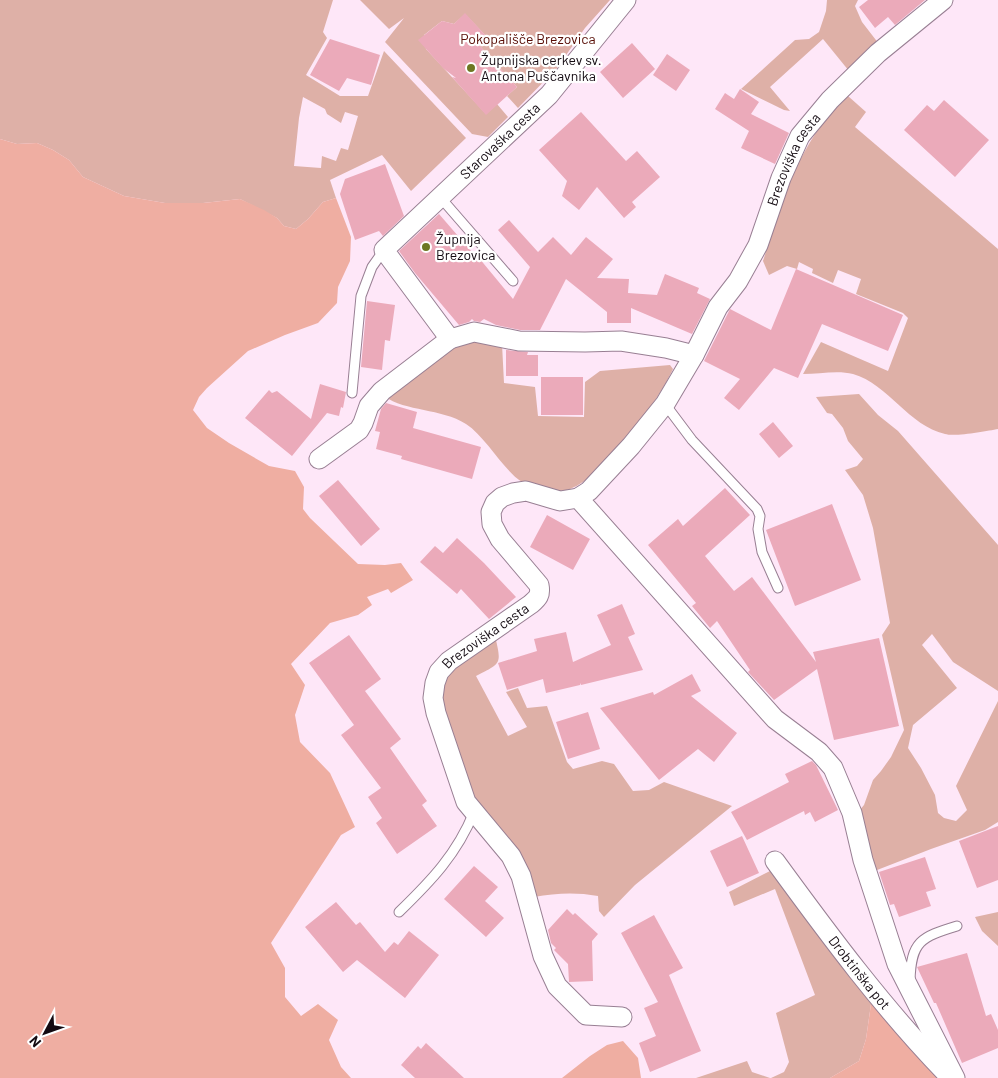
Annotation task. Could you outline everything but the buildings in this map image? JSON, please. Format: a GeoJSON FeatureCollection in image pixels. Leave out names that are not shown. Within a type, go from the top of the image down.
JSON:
{"type":"FeatureCollection","features":[{"type":"Feature","properties":{"kind":"street","name":"Starovaška cesta"},"geometry":{"type":"LineString","coordinates":[[384,250],[549,95],[626,0]]}},
{"type":"Feature","properties":{"kind":"street","name":"Brezoviška cesta"},"geometry":{"type":"LineString","coordinates":[[622,1017],[586,1015],[557,986],[543,956],[521,876],[511,856],[466,802],[436,713],[433,698],[435,683],[439,672],[449,661],[538,599],[539,586],[500,539],[492,524],[491,512],[495,503],[502,497],[513,493],[526,492],[560,501],[578,498],[589,492],[631,446],[665,404],[694,355],[718,307],[738,281],[758,245],[781,178],[800,136],[830,100],[878,53],[943,0]]}},
{"type":"Feature","properties":{"kind":"street"},"geometry":{"type":"LineString","coordinates":[[384,250],[450,339]]}},
{"type":"Feature","properties":{"kind":"street"},"geometry":{"type":"LineString","coordinates":[[320,458],[359,430],[369,406],[382,391],[450,339],[474,332],[519,341],[621,341],[666,348],[694,355]]}},
{"type":"Feature","properties":{"kind":"street"},"geometry":{"type":"LineString","coordinates":[[578,498],[775,719],[819,752],[833,768],[852,813],[863,860],[897,964],[955,1078]]}},
{"type":"Feature","properties":{"kind":"street","name":"Drobtinška pot"},"geometry":{"type":"LineString","coordinates":[[775,861],[866,981],[921,1048],[951,1078]]}},
{"type":"Feature","properties":{"kind":"lane"},"geometry":{"type":"LineString","coordinates":[[440,197],[513,281]]}},
{"type":"Feature","properties":{"kind":"lane"},"geometry":{"type":"LineString","coordinates":[[352,393],[361,296],[372,267],[384,250]]}},
{"type":"Feature","properties":{"kind":"lane"},"geometry":{"type":"LineString","coordinates":[[665,404],[692,440],[757,509],[760,516],[758,529],[762,552],[778,588]]}},
{"type":"Feature","properties":{"kind":"lane"},"geometry":{"type":"LineString","coordinates":[[399,912],[438,871],[456,848],[465,833],[474,811]]}},
{"type":"Feature","properties":{"kind":"lane"},"geometry":{"type":"LineString","coordinates":[[910,989],[910,967],[917,945],[937,932],[957,926]]}},
{"type":"Feature","properties":{"kind":"green space"},"geometry":{"type":"Polygon","coordinates":[[[0,0],[333,0],[323,32],[327,38],[306,75],[340,96],[368,96],[384,51],[466,138],[411,191],[382,155],[330,180],[336,198],[323,202],[296,229],[284,226],[277,218],[240,199],[203,203],[165,203],[124,196],[83,177],[69,160],[53,150],[37,143],[17,144],[0,139],[0,0]],[[303,97],[294,166],[321,168],[322,156],[336,161],[341,148],[348,150],[358,116],[345,112],[341,123],[327,114],[325,109],[303,97]]]}},
{"type":"Feature","properties":{"kind":"green space","name":"Pokopališče Brezovica"},"geometry":{"type":"Polygon","coordinates":[[[360,0],[610,0],[585,28],[557,68],[518,108],[507,96],[517,87],[478,44],[486,36],[465,14],[454,24],[442,21],[424,35],[426,49],[486,114],[497,104],[508,117],[488,137],[472,134],[385,42],[404,18],[389,29],[360,0]]]}},
{"type":"Feature","properties":{"kind":"green space"},"geometry":{"type":"Polygon","coordinates":[[[827,0],[858,0],[855,6],[862,22],[879,44],[849,71],[823,39],[770,87],[790,111],[784,110],[741,89],[795,40],[809,39],[819,32],[826,11],[827,0]]]}},
{"type":"Feature","properties":{"kind":"green space"},"geometry":{"type":"Polygon","coordinates":[[[848,96],[866,112],[855,127],[998,249],[998,429],[963,434],[945,434],[932,430],[920,423],[877,386],[866,379],[841,372],[803,374],[821,342],[888,371],[908,318],[903,313],[856,294],[861,279],[838,270],[833,283],[812,273],[813,269],[799,262],[797,269],[787,266],[769,275],[763,261],[788,187],[804,152],[826,119],[848,96]]]}},
{"type":"Feature","properties":{"kind":"green space"},"geometry":{"type":"Polygon","coordinates":[[[479,339],[502,344],[504,383],[535,387],[538,416],[584,417],[585,382],[600,371],[670,365],[673,369],[643,418],[629,437],[599,470],[584,482],[570,489],[559,491],[545,490],[526,484],[515,477],[481,437],[466,424],[446,415],[403,405],[384,396],[442,353],[479,339]]]}},
{"type":"Feature","properties":{"kind":"green space"},"geometry":{"type":"Polygon","coordinates":[[[859,394],[878,415],[898,431],[998,545],[998,691],[953,662],[932,634],[922,645],[957,688],[913,725],[908,748],[935,795],[938,813],[944,818],[956,821],[967,810],[956,786],[998,701],[998,822],[985,830],[872,872],[858,812],[864,805],[873,780],[891,757],[904,730],[882,635],[890,623],[873,528],[863,495],[845,470],[857,466],[863,459],[848,441],[843,428],[832,414],[827,413],[816,397],[859,394]]]}},
{"type":"Feature","properties":{"kind":"green space"},"geometry":{"type":"Polygon","coordinates":[[[495,636],[498,662],[476,676],[508,736],[527,727],[506,692],[518,688],[527,708],[547,706],[567,762],[573,769],[602,761],[614,764],[633,791],[649,790],[664,782],[732,806],[635,885],[604,917],[599,911],[598,896],[566,894],[534,897],[475,800],[440,697],[448,671],[495,636]]]}},
{"type":"Feature","properties":{"kind":"green space"},"geometry":{"type":"Polygon","coordinates":[[[772,870],[872,997],[866,1039],[859,1061],[830,1078],[771,1078],[784,1072],[789,1062],[776,1013],[815,995],[775,889],[734,906],[729,892],[772,870]]]}},
{"type":"Feature","properties":{"kind":"green space"},"geometry":{"type":"Polygon","coordinates":[[[998,912],[998,946],[982,931],[975,917],[998,912]]]}},
{"type":"Feature","properties":{"kind":"green space"},"geometry":{"type":"Polygon","coordinates":[[[747,1061],[752,1072],[770,1078],[696,1078],[747,1061]]]}},
{"type":"Feature","properties":{"kind":"shaded area"},"geometry":{"type":"Polygon","coordinates":[[[0,139],[17,144],[37,143],[53,150],[69,160],[83,177],[124,196],[165,203],[203,203],[240,199],[264,210],[277,218],[284,226],[296,229],[323,202],[336,198],[351,237],[350,261],[338,287],[337,303],[318,323],[248,351],[207,388],[199,397],[193,410],[207,428],[229,443],[269,466],[295,471],[304,487],[303,509],[358,564],[385,565],[401,563],[413,580],[391,593],[388,589],[367,597],[372,605],[358,615],[330,623],[291,664],[305,685],[295,715],[300,742],[330,773],[355,827],[341,835],[271,943],[285,968],[285,997],[301,1016],[318,1004],[338,1020],[329,1040],[341,1067],[351,1078],[0,1078],[0,139]]]}},
{"type":"Feature","properties":{"kind":"shaded area"},"geometry":{"type":"Polygon","coordinates":[[[872,997],[940,1078],[830,1078],[859,1061],[866,1039],[872,997]]]}},
{"type":"Feature","properties":{"kind":"shaded area"},"geometry":{"type":"Polygon","coordinates":[[[623,1041],[638,1058],[641,1078],[562,1078],[607,1045],[623,1041]]]}},
{"type":"Feature","properties":{"kind":"place","name":"Župnijska cerkev sv. Antona Puščavnika"},"geometry":{"type":"Point","coordinates":[471,68]}},
{"type":"Feature","properties":{"kind":"place","name":"Župnija Brezovica"},"geometry":{"type":"Point","coordinates":[426,247]}}]}
